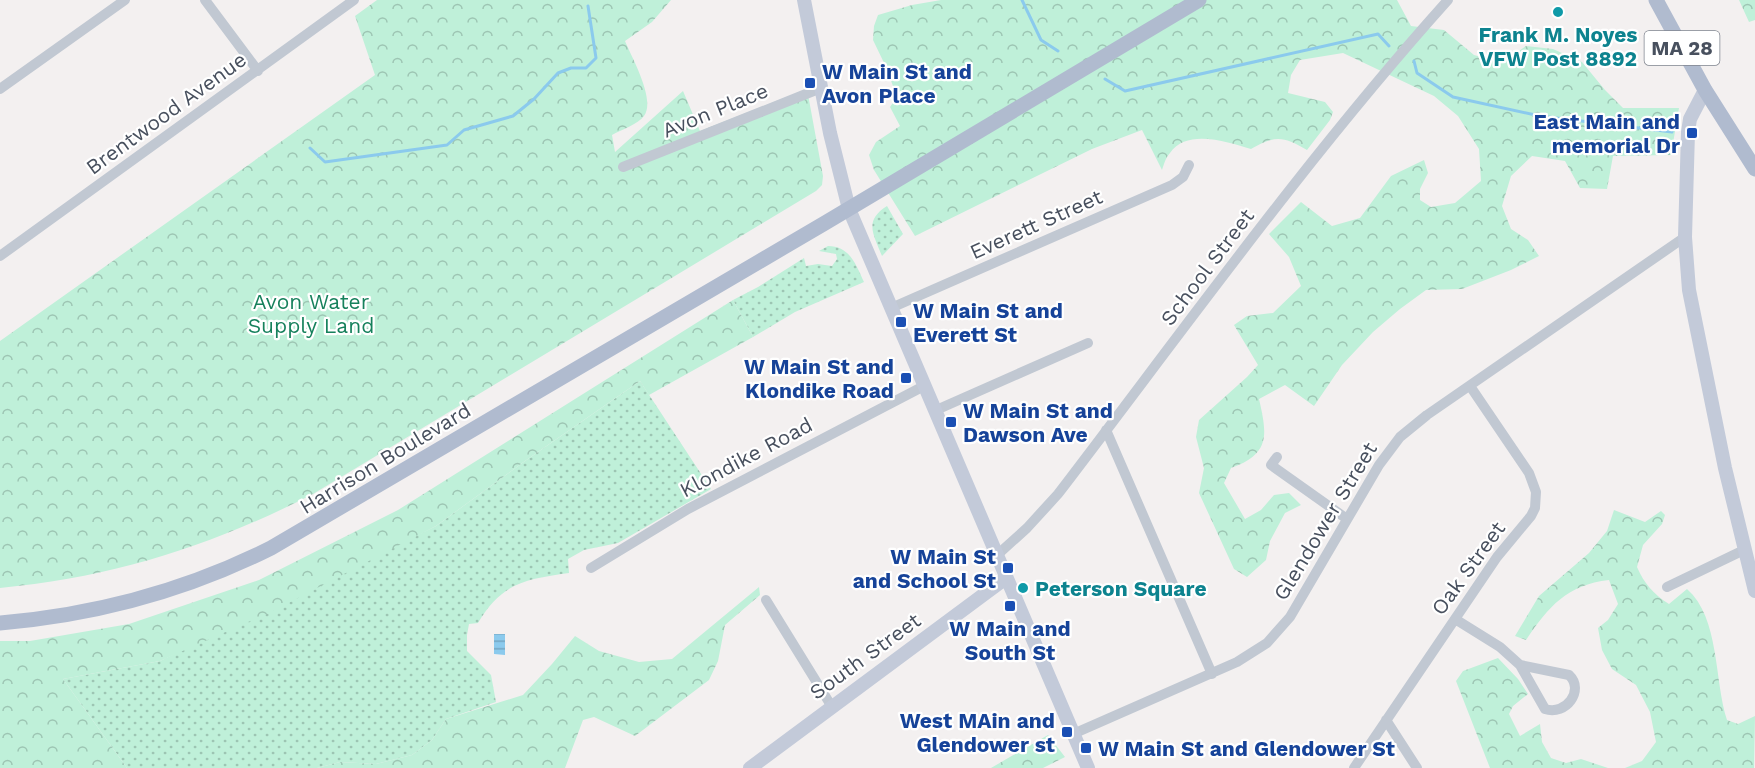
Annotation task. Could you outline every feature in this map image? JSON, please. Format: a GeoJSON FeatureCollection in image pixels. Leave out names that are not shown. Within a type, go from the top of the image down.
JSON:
{"type":"FeatureCollection","features":[{"type":"Feature","properties":{"kind":"main road"},"geometry":{"type":"LineString","coordinates":[[804,0],[830,133],[849,209],[1088,768]]}},
{"type":"Feature","properties":{"kind":"main road","name":"Harrison Boulevard"},"geometry":{"type":"LineString","coordinates":[[0,623],[70,615],[127,603],[176,589],[239,564],[302,531],[1199,0]]}},
{"type":"Feature","properties":{"kind":"main road","name":"MA 28"},"geometry":{"type":"LineString","coordinates":[[1658,2],[1705,90],[1755,169]]}},
{"type":"Feature","properties":{"kind":"main road"},"geometry":{"type":"LineString","coordinates":[[1705,90],[1690,119],[1686,265],[1691,302],[1725,468],[1755,591]]}},
{"type":"Feature","properties":{"kind":"main road","name":"South Street"},"geometry":{"type":"LineString","coordinates":[[750,768],[1005,578]]}},
{"type":"Feature","properties":{"kind":"street"},"geometry":{"type":"LineString","coordinates":[[0,89],[125,0]]}},
{"type":"Feature","properties":{"kind":"street"},"geometry":{"type":"LineString","coordinates":[[205,0],[258,71]]}},
{"type":"Feature","properties":{"kind":"street","name":"Brentwood Avenue"},"geometry":{"type":"LineString","coordinates":[[0,256],[354,0]]}},
{"type":"Feature","properties":{"kind":"street","name":"School Street"},"geometry":{"type":"LineString","coordinates":[[996,556],[1044,510],[1275,210],[1417,34],[1448,0]]}},
{"type":"Feature","properties":{"kind":"street","name":"Avon Place"},"geometry":{"type":"LineString","coordinates":[[624,167],[821,88]]}},
{"type":"Feature","properties":{"kind":"street","name":"Everett Street"},"geometry":{"type":"LineString","coordinates":[[891,308],[1172,185],[1183,177],[1190,165]]}},
{"type":"Feature","properties":{"kind":"street","name":"Glendower Street"},"geometry":{"type":"LineString","coordinates":[[1072,734],[1212,674],[1253,653],[1279,631],[1290,617],[1379,465],[1400,437],[1426,415],[1685,237]]}},
{"type":"Feature","properties":{"kind":"street"},"geometry":{"type":"LineString","coordinates":[[934,411],[1088,343]]}},
{"type":"Feature","properties":{"kind":"street","name":"Klondike Road"},"geometry":{"type":"LineString","coordinates":[[591,568],[688,509],[924,386]]}},
{"type":"Feature","properties":{"kind":"street","name":"Oak Street"},"geometry":{"type":"LineString","coordinates":[[1354,768],[1497,557],[1531,516],[1536,499],[1534,484],[1529,473],[1470,386]]}},
{"type":"Feature","properties":{"kind":"street"},"geometry":{"type":"LineString","coordinates":[[1106,430],[1212,674]]}},
{"type":"Feature","properties":{"kind":"street"},"geometry":{"type":"LineString","coordinates":[[1277,458],[1271,465],[1347,519]]}},
{"type":"Feature","properties":{"kind":"street"},"geometry":{"type":"LineString","coordinates":[[1667,587],[1744,550]]}},
{"type":"Feature","properties":{"kind":"street"},"geometry":{"type":"LineString","coordinates":[[766,600],[832,707]]}},
{"type":"Feature","properties":{"kind":"street"},"geometry":{"type":"LineString","coordinates":[[1455,619],[1500,647],[1520,665],[1545,709],[1560,710],[1572,698],[1575,689],[1574,680],[1569,675],[1520,665]]}},
{"type":"Feature","properties":{"kind":"street"},"geometry":{"type":"LineString","coordinates":[[1386,720],[1417,768]]}},
{"type":"Feature","properties":{"kind":"green space","name":"Avon Water Supply Land"},"geometry":{"type":"Polygon","coordinates":[[[377,0],[671,0],[652,22],[625,41],[642,79],[647,109],[638,122],[612,135],[615,152],[683,91],[700,131],[807,89],[823,176],[822,185],[816,191],[313,494],[275,513],[199,544],[123,567],[42,583],[0,588],[0,341],[375,75],[355,16],[377,0]]]}},
{"type":"Feature","properties":{"kind":"green space"},"geometry":{"type":"Polygon","coordinates":[[[941,0],[1397,0],[1411,26],[1444,30],[1474,55],[1502,63],[1526,46],[1553,49],[1582,62],[1623,108],[1679,108],[1671,155],[1613,156],[1607,189],[1580,188],[1565,161],[1532,156],[1511,176],[1502,206],[1511,229],[1528,240],[1539,256],[1511,270],[1462,289],[1426,290],[1373,332],[1342,365],[1314,406],[1285,385],[1259,399],[1264,423],[1260,449],[1244,462],[1231,468],[1224,483],[1245,519],[1261,510],[1274,495],[1289,493],[1301,505],[1285,513],[1270,541],[1266,560],[1247,577],[1234,569],[1199,493],[1204,468],[1196,437],[1199,420],[1258,365],[1234,325],[1247,316],[1273,313],[1301,286],[1289,257],[1269,234],[1301,202],[1332,226],[1360,218],[1391,176],[1424,160],[1428,173],[1420,189],[1420,200],[1431,207],[1455,203],[1481,181],[1479,149],[1458,116],[1434,96],[1343,53],[1300,60],[1291,75],[1288,93],[1325,102],[1333,112],[1330,120],[1307,150],[1292,142],[1279,139],[1266,141],[1251,149],[1231,143],[1197,139],[1177,145],[1167,156],[1162,170],[1142,130],[1092,149],[915,236],[874,170],[869,155],[876,142],[900,126],[890,107],[897,97],[873,40],[874,26],[878,15],[912,5],[941,0]]]}},
{"type":"Feature","properties":{"kind":"green space"},"geometry":{"type":"Polygon","coordinates":[[[1739,0],[1755,0],[1755,20],[1749,22],[1739,0]]]}},
{"type":"Feature","properties":{"kind":"green space"},"geometry":{"type":"Polygon","coordinates":[[[887,206],[903,234],[882,256],[872,229],[875,217],[887,206]]]}},
{"type":"Feature","properties":{"kind":"green space"},"geometry":{"type":"Polygon","coordinates":[[[828,246],[842,249],[847,253],[855,263],[864,282],[795,312],[753,337],[733,300],[804,258],[806,266],[818,264],[832,266],[837,259],[836,254],[819,251],[828,246]]]}},
{"type":"Feature","properties":{"kind":"green space"},"geometry":{"type":"Polygon","coordinates":[[[733,300],[753,337],[649,395],[640,381],[436,526],[271,612],[160,661],[63,679],[127,768],[0,768],[0,641],[30,641],[129,624],[259,580],[398,510],[733,300]]]}},
{"type":"Feature","properties":{"kind":"green space"},"geometry":{"type":"Polygon","coordinates":[[[640,381],[711,489],[618,543],[584,550],[568,559],[569,573],[527,581],[516,585],[496,599],[478,623],[469,624],[467,651],[491,675],[496,702],[446,719],[432,740],[412,755],[376,764],[340,762],[317,768],[127,768],[63,679],[160,661],[436,526],[640,381]]]}},
{"type":"Feature","properties":{"kind":"green space"},"geometry":{"type":"Polygon","coordinates":[[[1614,510],[1645,522],[1661,511],[1665,515],[1662,524],[1643,545],[1637,567],[1650,588],[1669,604],[1687,589],[1698,601],[1711,633],[1727,720],[1738,724],[1755,716],[1754,768],[1625,768],[1642,761],[1656,742],[1650,712],[1636,685],[1612,669],[1602,650],[1598,628],[1608,620],[1618,604],[1609,580],[1570,592],[1551,607],[1526,640],[1515,636],[1539,596],[1589,553],[1607,531],[1614,510]]]}},
{"type":"Feature","properties":{"kind":"green space"},"geometry":{"type":"Polygon","coordinates":[[[759,587],[760,595],[725,625],[718,661],[709,680],[635,736],[594,717],[583,720],[565,768],[317,768],[340,762],[376,764],[412,755],[432,740],[446,719],[523,695],[575,636],[599,651],[639,662],[672,659],[759,587]]]}},
{"type":"Feature","properties":{"kind":"green space"},"geometry":{"type":"Polygon","coordinates":[[[1498,658],[1518,679],[1528,694],[1513,706],[1509,714],[1520,736],[1540,724],[1542,742],[1551,758],[1566,763],[1581,759],[1608,768],[1490,768],[1456,681],[1463,671],[1498,658]]]}},
{"type":"Feature","properties":{"kind":"green space"},"geometry":{"type":"Polygon","coordinates":[[[1048,735],[1065,757],[1043,768],[991,768],[1048,735]]]}},
{"type":"Feature","properties":{"kind":"water"},"geometry":{"type":"Polygon","coordinates":[[[494,634],[505,634],[505,655],[494,654],[494,634]]]}},
{"type":"Feature","properties":{"kind":"waterway"},"geometry":{"type":"LineString","coordinates":[[1022,0],[1041,40],[1058,51]]}},
{"type":"Feature","properties":{"kind":"waterway"},"geometry":{"type":"LineString","coordinates":[[310,148],[325,162],[447,145],[464,130],[513,116],[534,99],[558,73],[571,68],[586,68],[596,58],[588,6]]}},
{"type":"Feature","properties":{"kind":"waterway"},"geometry":{"type":"LineString","coordinates":[[1105,79],[1125,91],[1378,34],[1389,46]]}},
{"type":"Feature","properties":{"kind":"waterway"},"geometry":{"type":"LineString","coordinates":[[1414,61],[1417,73],[1453,97],[1540,116],[1672,132]]}},
{"type":"Feature","properties":{"kind":"place","name":"Frank M. Noyes VFW Post 8892"},"geometry":{"type":"Point","coordinates":[1558,12]}},
{"type":"Feature","properties":{"kind":"place","name":"W Main St and Avon Place"},"geometry":{"type":"Point","coordinates":[810,83]}},
{"type":"Feature","properties":{"kind":"place","name":"East Main and memorial Dr"},"geometry":{"type":"Point","coordinates":[1692,133]}},
{"type":"Feature","properties":{"kind":"place","name":"W Main St and Everett St"},"geometry":{"type":"Point","coordinates":[901,322]}},
{"type":"Feature","properties":{"kind":"place","name":"W Main St and Klondike Road"},"geometry":{"type":"Point","coordinates":[906,378]}},
{"type":"Feature","properties":{"kind":"place","name":"W Main St and Dawson Ave"},"geometry":{"type":"Point","coordinates":[951,422]}},
{"type":"Feature","properties":{"kind":"place","name":"W Main St and School St"},"geometry":{"type":"Point","coordinates":[1008,568]}},
{"type":"Feature","properties":{"kind":"place","name":"Peterson Square"},"geometry":{"type":"Point","coordinates":[1023,588]}},
{"type":"Feature","properties":{"kind":"place","name":"W Main and South St"},"geometry":{"type":"Point","coordinates":[1010,606]}},
{"type":"Feature","properties":{"kind":"place","name":"West MAin and Glendower st"},"geometry":{"type":"Point","coordinates":[1067,732]}},
{"type":"Feature","properties":{"kind":"place","name":"W Main St and Glendower St"},"geometry":{"type":"Point","coordinates":[1086,748]}}]}
